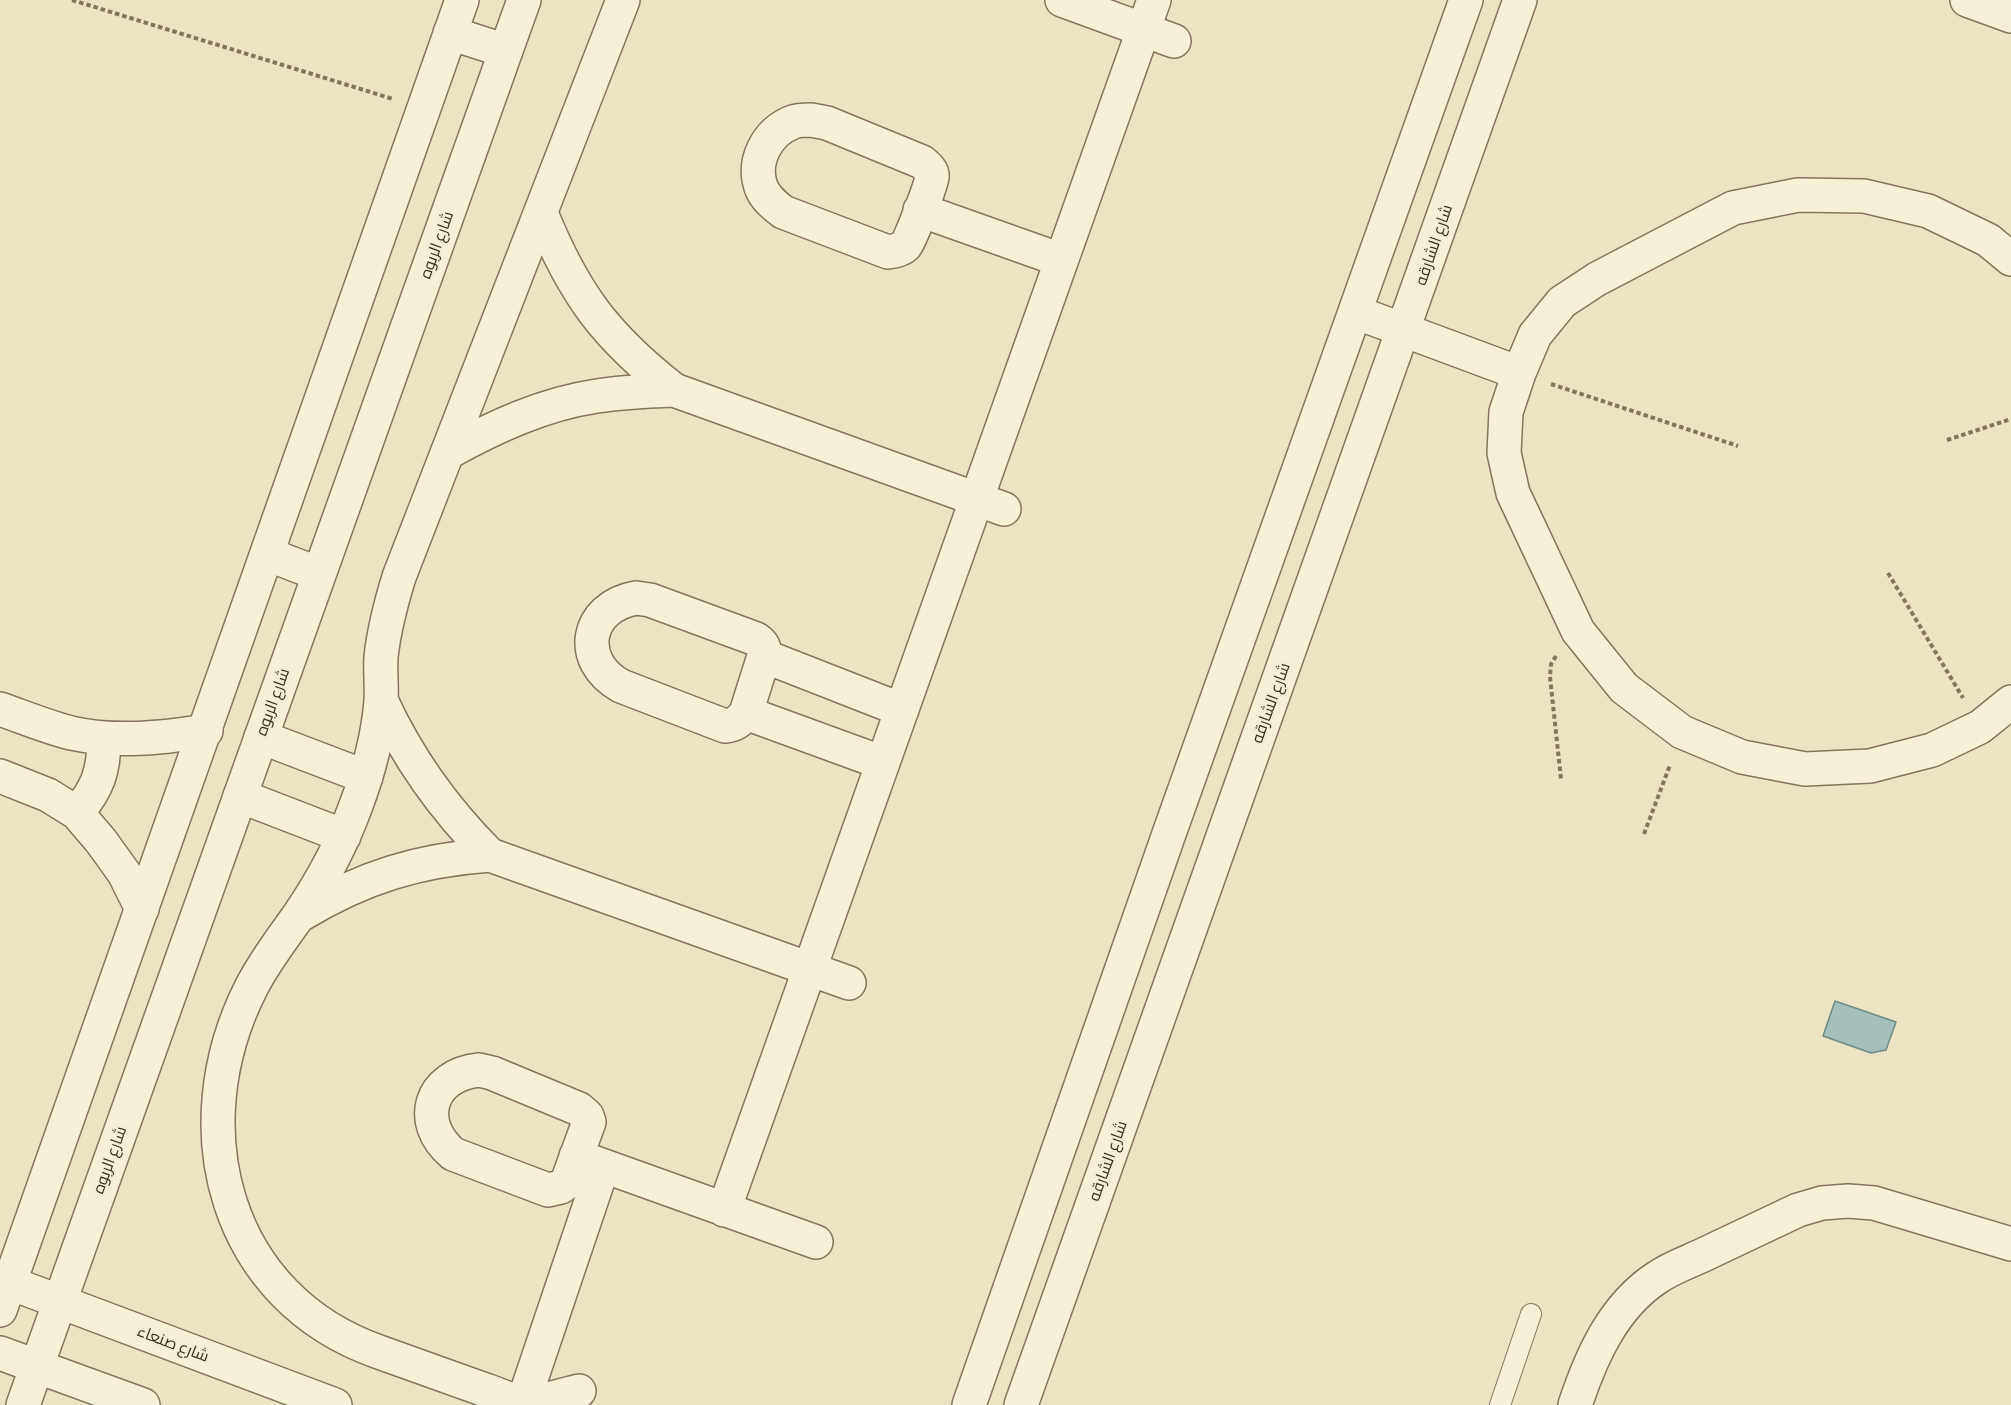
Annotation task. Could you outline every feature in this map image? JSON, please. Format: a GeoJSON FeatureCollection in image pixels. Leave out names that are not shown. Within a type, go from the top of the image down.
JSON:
{"type":"FeatureCollection","features":[{"type":"Feature","properties":{"kind":"street"},"geometry":{"type":"LineString","coordinates":[[5,1297],[462,0]]}},
{"type":"Feature","properties":{"kind":"street","name":"شارع الربوه"},"geometry":{"type":"LineString","coordinates":[[23,1405],[524,0]]}},
{"type":"Feature","properties":{"kind":"street"},"geometry":{"type":"LineString","coordinates":[[579,1391],[523,1403],[357,1345],[315,1321],[278,1288],[249,1248],[229,1203],[219,1155],[217,1113],[223,1071],[233,1029],[250,989],[271,952],[323,878],[344,836],[366,777],[381,700],[381,659],[387,617],[399,577],[623,0]]}},
{"type":"Feature","properties":{"kind":"street"},"geometry":{"type":"LineString","coordinates":[[1062,0],[1149,15],[1174,41]]}},
{"type":"Feature","properties":{"kind":"street"},"geometry":{"type":"LineString","coordinates":[[969,1405],[1170,831],[1466,0]]}},
{"type":"Feature","properties":{"kind":"street","name":"شارع الشارقه"},"geometry":{"type":"LineString","coordinates":[[1021,1405],[1520,0]]}},
{"type":"Feature","properties":{"kind":"street"},"geometry":{"type":"LineString","coordinates":[[1967,0],[2011,16]]}},
{"type":"Feature","properties":{"kind":"street"},"geometry":{"type":"LineString","coordinates":[[724,1210],[902,710],[990,504],[1061,260],[1149,15]]}},
{"type":"Feature","properties":{"kind":"street"},"geometry":{"type":"LineString","coordinates":[[450,33],[506,51]]}},
{"type":"Feature","properties":{"kind":"street"},"geometry":{"type":"LineString","coordinates":[[811,120],[827,123],[926,165],[932,176],[920,210],[908,243],[902,248],[888,252],[783,212],[770,202],[762,188],[759,171],[761,155],[768,140],[780,129],[794,122],[811,120]]}},
{"type":"Feature","properties":{"kind":"street"},"geometry":{"type":"LineString","coordinates":[[2011,259],[1988,240],[1928,211],[1864,196],[1798,195],[1733,208],[1597,279],[1562,302],[1535,335],[1519,373],[1506,412],[1504,453],[1513,493],[1578,632],[1624,688],[1682,732],[1742,757],[1805,769],[1870,766],[1932,750],[1980,727],[2011,702]]}},
{"type":"Feature","properties":{"kind":"street"},"geometry":{"type":"LineString","coordinates":[[920,210],[1061,260]]}},
{"type":"Feature","properties":{"kind":"street"},"geometry":{"type":"LineString","coordinates":[[541,213],[568,273],[593,312],[624,348],[674,390],[990,504]]}},
{"type":"Feature","properties":{"kind":"street"},"geometry":{"type":"LineString","coordinates":[[1355,312],[1519,373]]}},
{"type":"Feature","properties":{"kind":"street"},"geometry":{"type":"LineString","coordinates":[[447,453],[518,418],[556,405],[595,396],[634,391],[674,390]]}},
{"type":"Feature","properties":{"kind":"street"},"geometry":{"type":"LineString","coordinates":[[267,554],[319,574]]}},
{"type":"Feature","properties":{"kind":"street"},"geometry":{"type":"LineString","coordinates":[[636,598],[650,600],[756,639],[765,649],[746,713],[734,725],[725,726],[615,683],[599,669],[593,657],[591,643],[600,617],[610,607],[636,598]]}},
{"type":"Feature","properties":{"kind":"street"},"geometry":{"type":"LineString","coordinates":[[764,656],[902,710]]}},
{"type":"Feature","properties":{"kind":"street"},"geometry":{"type":"LineString","coordinates":[[381,700],[394,729],[427,783],[467,833],[490,855],[849,983]]}},
{"type":"Feature","properties":{"kind":"street"},"geometry":{"type":"LineString","coordinates":[[0,709],[70,732],[104,738],[138,739],[206,731]]}},
{"type":"Feature","properties":{"kind":"street"},"geometry":{"type":"LineString","coordinates":[[746,713],[883,763]]}},
{"type":"Feature","properties":{"kind":"street"},"geometry":{"type":"LineString","coordinates":[[77,813],[99,781],[104,760],[104,738]]}},
{"type":"Feature","properties":{"kind":"street"},"geometry":{"type":"LineString","coordinates":[[261,738],[366,777]]}},
{"type":"Feature","properties":{"kind":"street"},"geometry":{"type":"LineString","coordinates":[[0,777],[48,795],[77,813],[124,873],[142,909]]}},
{"type":"Feature","properties":{"kind":"street"},"geometry":{"type":"LineString","coordinates":[[240,796],[344,836]]}},
{"type":"Feature","properties":{"kind":"street"},"geometry":{"type":"LineString","coordinates":[[1170,831],[1219,849]]}},
{"type":"Feature","properties":{"kind":"street"},"geometry":{"type":"LineString","coordinates":[[297,918],[326,899],[389,872],[422,863],[490,855]]}},
{"type":"Feature","properties":{"kind":"street"},"geometry":{"type":"LineString","coordinates":[[523,1403],[590,1161],[589,1122],[583,1112],[492,1073],[479,1070],[464,1071],[450,1078],[440,1089],[433,1102],[431,1117],[434,1131],[441,1144],[453,1154],[548,1190],[567,1182],[590,1161]]}},
{"type":"Feature","properties":{"kind":"street"},"geometry":{"type":"LineString","coordinates":[[590,1161],[816,1242]]}},
{"type":"Feature","properties":{"kind":"street"},"geometry":{"type":"LineString","coordinates":[[1575,1405],[1588,1367],[1601,1341],[1616,1317],[1635,1296],[1658,1277],[1798,1210],[1822,1203],[1848,1201],[1874,1203],[2011,1244]]}},
{"type":"Feature","properties":{"kind":"street","name":"شارع صنعاء"},"geometry":{"type":"LineString","coordinates":[[5,1297],[60,1301],[335,1405]]}},
{"type":"Feature","properties":{"kind":"street"},"geometry":{"type":"LineString","coordinates":[[0,1353],[143,1405]]}},
{"type":"Feature","properties":{"kind":"lane"},"geometry":{"type":"LineString","coordinates":[[1500,1405],[1531,1314]]}},
{"type":"Feature","properties":{"kind":"path"},"geometry":{"type":"LineString","coordinates":[[72,0],[423,109]]}},
{"type":"Feature","properties":{"kind":"path"},"geometry":{"type":"LineString","coordinates":[[1519,373],[1738,446]]}},
{"type":"Feature","properties":{"kind":"path"},"geometry":{"type":"LineString","coordinates":[[1947,440],[2011,419]]}},
{"type":"Feature","properties":{"kind":"path"},"geometry":{"type":"LineString","coordinates":[[1888,573],[1980,727]]}},
{"type":"Feature","properties":{"kind":"path"},"geometry":{"type":"LineString","coordinates":[[1561,779],[1550,677],[1551,664],[1558,652],[1578,632]]}},
{"type":"Feature","properties":{"kind":"path"},"geometry":{"type":"LineString","coordinates":[[1644,834],[1682,732]]}},
{"type":"Feature","properties":{"kind":"water"},"geometry":{"type":"Polygon","coordinates":[[[1835,1001],[1896,1022],[1886,1050],[1871,1053],[1823,1036],[1835,1001]]]}}]}
